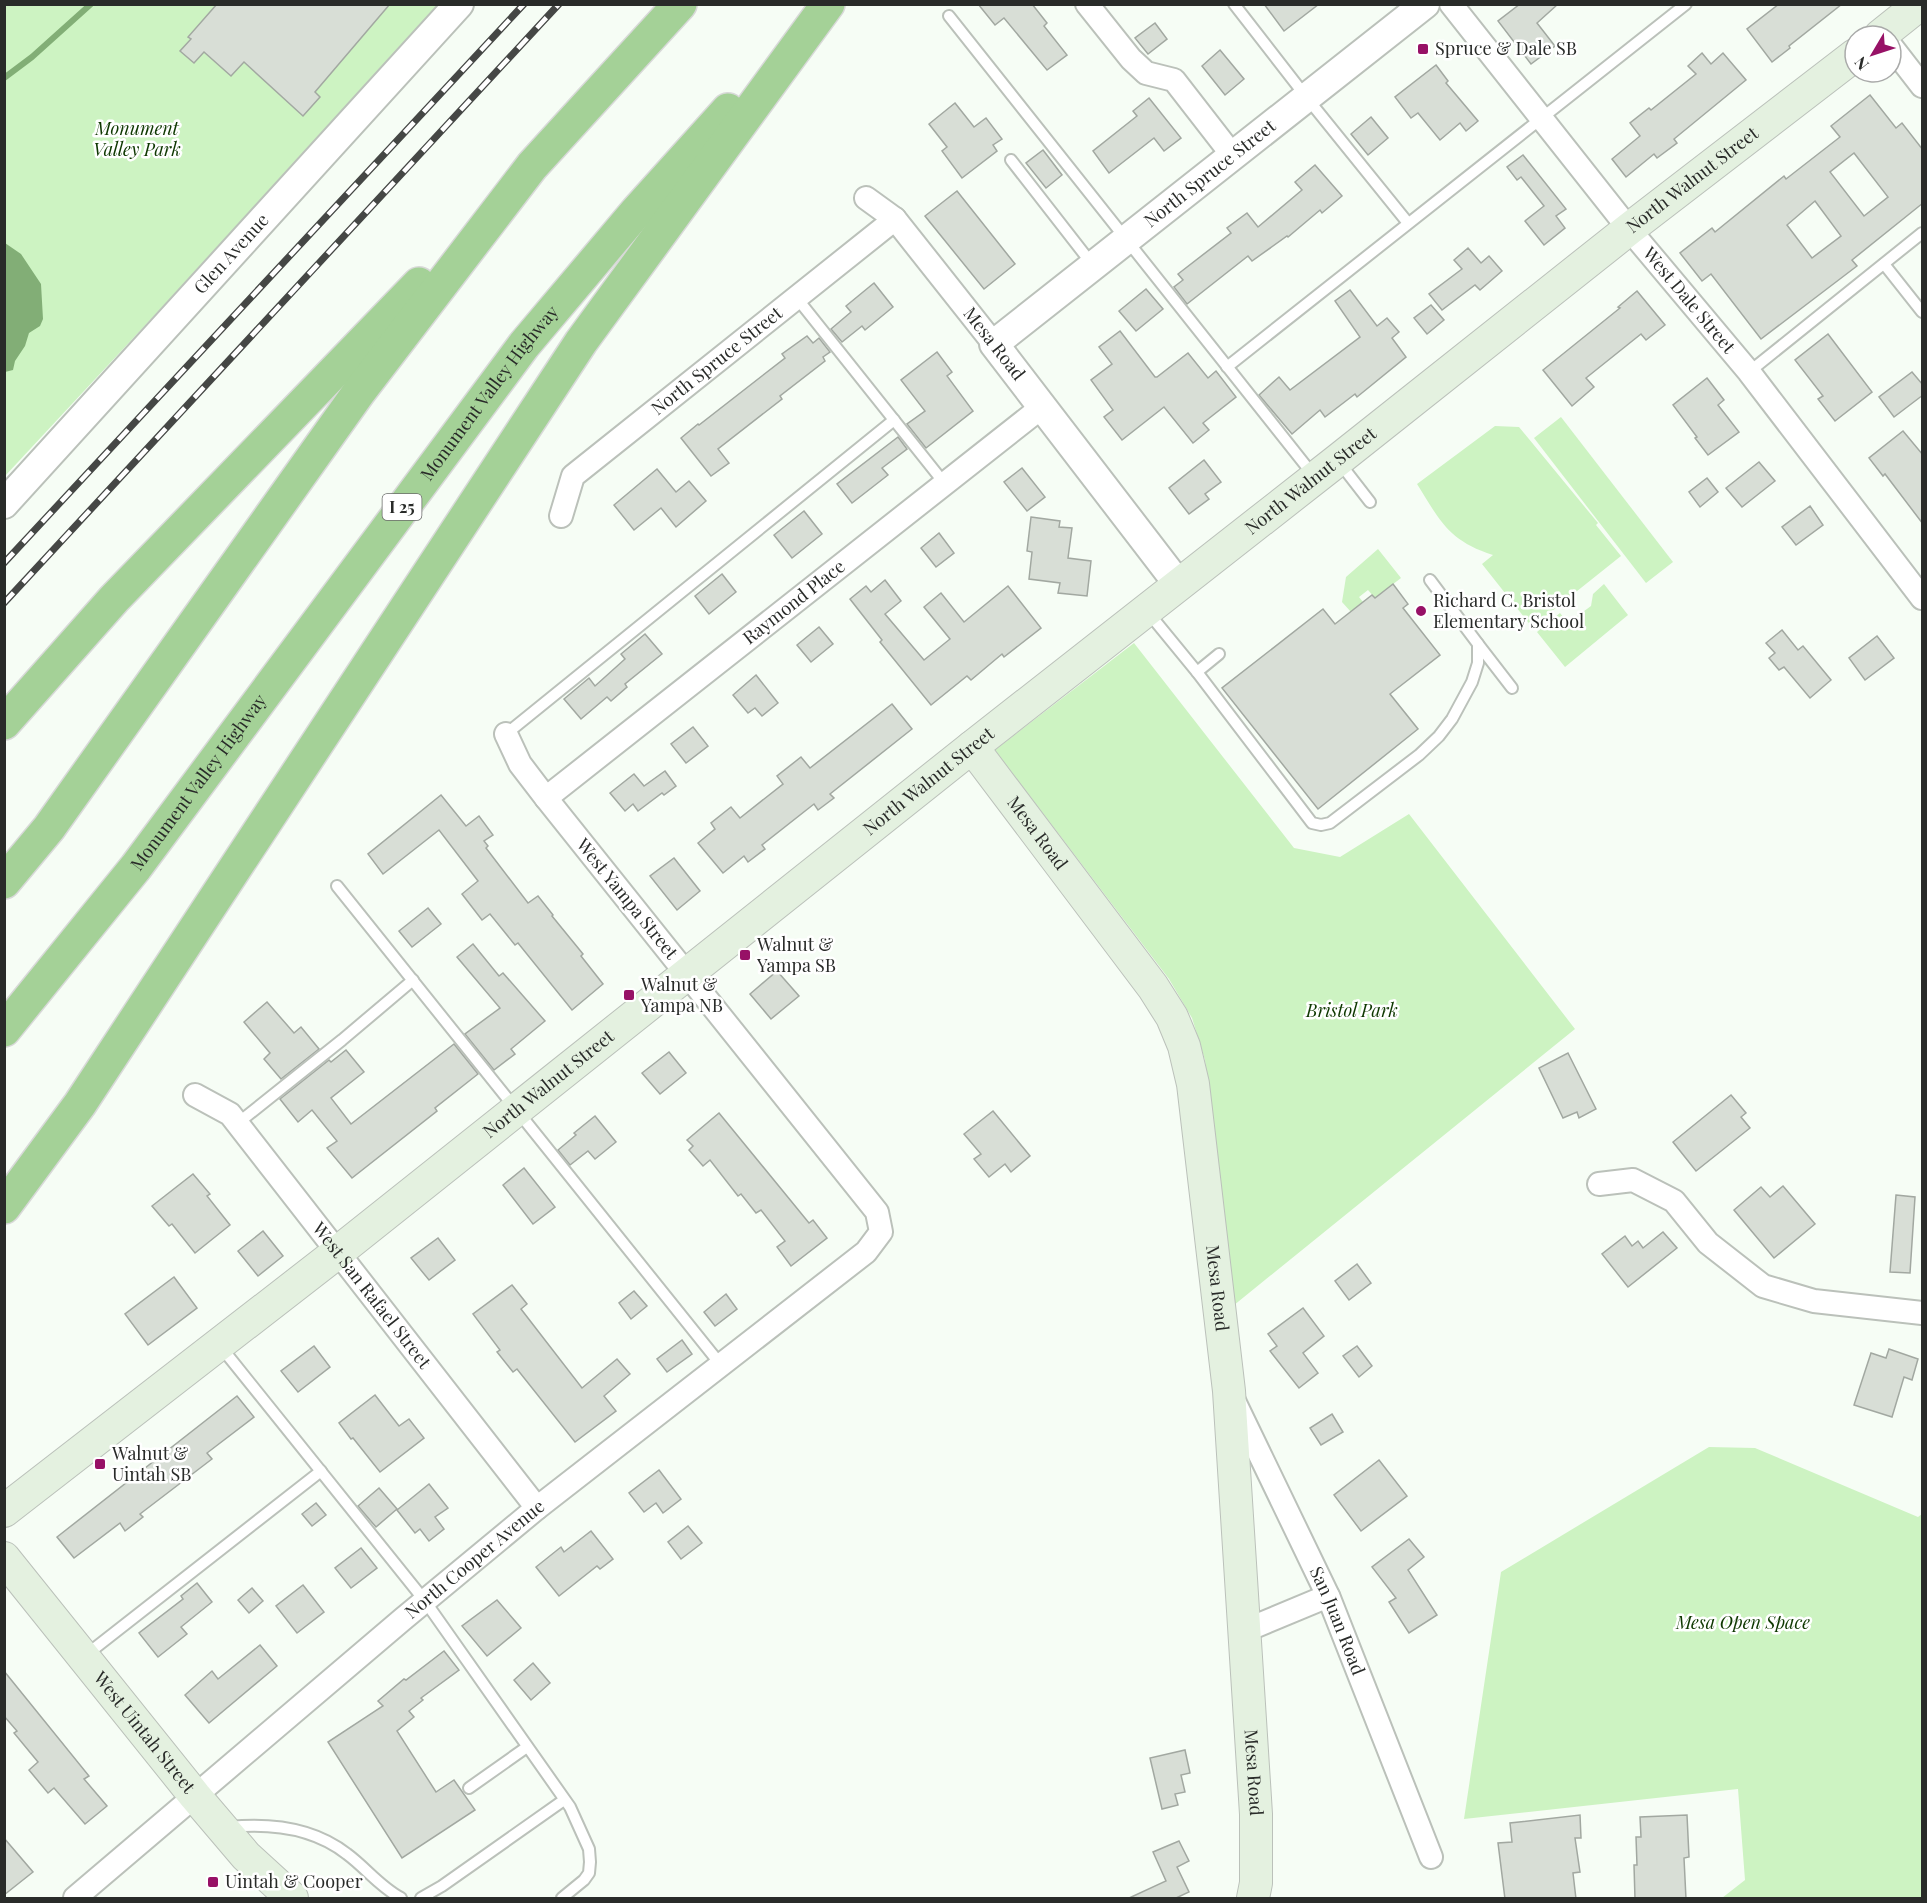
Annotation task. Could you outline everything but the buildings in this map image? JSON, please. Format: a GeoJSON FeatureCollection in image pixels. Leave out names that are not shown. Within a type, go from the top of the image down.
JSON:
{"type":"FeatureCollection","features":[{"type":"Feature","properties":{"kind":"highway"},"geometry":{"type":"LineString","coordinates":[[4,723],[114,599],[532,166],[680,4]]}},
{"type":"Feature","properties":{"kind":"highway"},"geometry":{"type":"LineString","coordinates":[[4,1207],[87,1095],[581,342],[826,4]]}},
{"type":"Feature","properties":{"kind":"highway","name":"Monument Valley Highway"},"geometry":{"type":"LineString","coordinates":[[4,1030],[136,867],[524,345],[637,211],[826,4]]}},
{"type":"Feature","properties":{"kind":"highway"},"geometry":{"type":"LineString","coordinates":[[4,882],[49,828],[359,392],[532,166]]}},
{"type":"Feature","properties":{"kind":"main road"},"geometry":{"type":"LineString","coordinates":[[1899,24],[1920,4]]}},
{"type":"Feature","properties":{"kind":"main road","name":"North Walnut Street"},"geometry":{"type":"LineString","coordinates":[[4,1511],[338,1252],[972,747],[1629,229],[1843,65]]}},
{"type":"Feature","properties":{"kind":"main road","name":"Mesa Road"},"geometry":{"type":"LineString","coordinates":[[972,747],[1153,987],[1172,1017],[1184,1046],[1193,1084],[1229,1391],[1256,1814],[1254,1899]]}},
{"type":"Feature","properties":{"kind":"main road","name":"West Uintah Street"},"geometry":{"type":"LineString","coordinates":[[4,1558],[222,1828],[246,1856],[292,1899]]}},
{"type":"Feature","properties":{"kind":"street","name":"Glen Avenue"},"geometry":{"type":"LineString","coordinates":[[4,504],[459,4]]}},
{"type":"Feature","properties":{"kind":"street"},"geometry":{"type":"LineString","coordinates":[[1087,4],[1131,59],[1146,73],[1174,80],[1233,156]]}},
{"type":"Feature","properties":{"kind":"street","name":"North Spruce Street"},"geometry":{"type":"LineString","coordinates":[[994,344],[1425,4]]}},
{"type":"Feature","properties":{"kind":"street","name":"West Dale Street"},"geometry":{"type":"LineString","coordinates":[[1451,4],[1629,229],[1749,372],[1923,598]]}},
{"type":"Feature","properties":{"kind":"street"},"geometry":{"type":"LineString","coordinates":[[1903,61],[1923,86]]}},
{"type":"Feature","properties":{"kind":"street","name":"Mesa Road"},"geometry":{"type":"LineString","coordinates":[[866,198],[895,219],[1179,585]]}},
{"type":"Feature","properties":{"kind":"street","name":"North Spruce Street"},"geometry":{"type":"LineString","coordinates":[[561,516],[573,476],[895,219]]}},
{"type":"Feature","properties":{"kind":"street","name":"Raymond Place"},"geometry":{"type":"LineString","coordinates":[[546,798],[1042,407]]}},
{"type":"Feature","properties":{"kind":"street","name":"West Yampa Street"},"geometry":{"type":"LineString","coordinates":[[506,734],[520,764],[546,798],[876,1212],[881,1232]]}},
{"type":"Feature","properties":{"kind":"street","name":"West San Rafael Street"},"geometry":{"type":"LineString","coordinates":[[195,1095],[230,1114],[238,1123],[537,1508]]}},
{"type":"Feature","properties":{"kind":"street"},"geometry":{"type":"LineString","coordinates":[[1599,1184],[1634,1180],[1674,1202],[1708,1243],[1763,1286],[1814,1301],[1923,1313]]}},
{"type":"Feature","properties":{"kind":"street","name":"North Cooper Avenue"},"geometry":{"type":"LineString","coordinates":[[75,1899],[537,1508],[866,1252],[881,1232]]}},
{"type":"Feature","properties":{"kind":"street","name":"San Juan Road"},"geometry":{"type":"LineString","coordinates":[[1229,1391],[1328,1596],[1431,1857]]}},
{"type":"Feature","properties":{"kind":"street"},"geometry":{"type":"LineString","coordinates":[[1244,1631],[1328,1596]]}},
{"type":"Feature","properties":{"kind":"lane"},"geometry":{"type":"LineString","coordinates":[[1234,4],[1408,223]]}},
{"type":"Feature","properties":{"kind":"lane"},"geometry":{"type":"LineString","coordinates":[[1227,367],[1686,4]]}},
{"type":"Feature","properties":{"kind":"lane"},"geometry":{"type":"LineString","coordinates":[[949,16],[1227,367],[1327,469],[1370,502]]}},
{"type":"Feature","properties":{"kind":"lane"},"geometry":{"type":"LineString","coordinates":[[1011,160],[1094,266]]}},
{"type":"Feature","properties":{"kind":"lane"},"geometry":{"type":"LineString","coordinates":[[1749,372],[1923,233]]}},
{"type":"Feature","properties":{"kind":"lane"},"geometry":{"type":"LineString","coordinates":[[1884,264],[1923,312]]}},
{"type":"Feature","properties":{"kind":"lane"},"geometry":{"type":"LineString","coordinates":[[796,297],[945,484]]}},
{"type":"Feature","properties":{"kind":"lane"},"geometry":{"type":"LineString","coordinates":[[506,734],[894,420]]}},
{"type":"Feature","properties":{"kind":"lane"},"geometry":{"type":"LineString","coordinates":[[1430,580],[1512,688]]}},
{"type":"Feature","properties":{"kind":"lane"},"geometry":{"type":"LineString","coordinates":[[1147,611],[1197,672],[1312,823],[1321,825],[1330,823],[1419,755],[1439,736],[1452,719],[1472,682],[1478,663],[1478,644]]}},
{"type":"Feature","properties":{"kind":"lane"},"geometry":{"type":"LineString","coordinates":[[1197,672],[1220,654]]}},
{"type":"Feature","properties":{"kind":"lane"},"geometry":{"type":"LineString","coordinates":[[337,886],[722,1365]]}},
{"type":"Feature","properties":{"kind":"lane"},"geometry":{"type":"LineString","coordinates":[[238,1123],[413,980]]}},
{"type":"Feature","properties":{"kind":"lane"},"geometry":{"type":"LineString","coordinates":[[219,1345],[425,1601],[564,1800],[583,1833],[589,1849],[590,1862],[589,1873],[584,1880],[562,1899]]}},
{"type":"Feature","properties":{"kind":"lane"},"geometry":{"type":"LineString","coordinates":[[84,1657],[321,1471]]}},
{"type":"Feature","properties":{"kind":"lane"},"geometry":{"type":"LineString","coordinates":[[469,1788],[527,1747]]}},
{"type":"Feature","properties":{"kind":"lane"},"geometry":{"type":"LineString","coordinates":[[421,1899],[564,1800]]}},
{"type":"Feature","properties":{"kind":"lane"},"geometry":{"type":"LineString","coordinates":[[222,1828],[247,1825],[306,1832],[328,1841],[347,1854],[389,1892],[401,1899]]}},
{"type":"Feature","properties":{"kind":"green space","name":"Monument Valley Park"},"geometry":{"type":"Polygon","coordinates":[[[5,5],[443,5],[5,476],[5,5]]]}},
{"type":"Feature","properties":{"kind":"green space"},"geometry":{"type":"Polygon","coordinates":[[[1561,417],[1673,562],[1646,583],[1534,438],[1561,417]]]}},
{"type":"Feature","properties":{"kind":"green space"},"geometry":{"type":"Polygon","coordinates":[[[1495,426],[1519,427],[1598,523],[1596,525],[1621,556],[1532,627],[1482,564],[1493,555],[1466,543],[1447,528],[1417,484],[1495,426]]]}},
{"type":"Feature","properties":{"kind":"green space"},"geometry":{"type":"Polygon","coordinates":[[[1378,549],[1401,578],[1375,598],[1368,590],[1359,597],[1363,602],[1351,612],[1342,602],[1346,577],[1378,549]]]}},
{"type":"Feature","properties":{"kind":"green space"},"geometry":{"type":"Polygon","coordinates":[[[1604,584],[1628,615],[1565,667],[1537,632],[1560,613],[1568,623],[1591,606],[1593,594],[1604,584]]]}},
{"type":"Feature","properties":{"kind":"green space","name":"Bristol Park"},"geometry":{"type":"Polygon","coordinates":[[[1134,643],[1294,848],[1340,857],[1409,814],[1575,1029],[1228,1310],[1205,1060],[1192,1018],[1169,979],[995,750],[1134,643]]]}},
{"type":"Feature","properties":{"kind":"green space","name":"Mesa Open Space"},"geometry":{"type":"Polygon","coordinates":[[[1709,1447],[1755,1448],[1918,1517],[1922,1514],[1922,1898],[1722,1898],[1745,1880],[1738,1789],[1464,1819],[1501,1572],[1709,1447]]]}},
{"type":"Feature","properties":{"kind":"shaded area"},"geometry":{"type":"Polygon","coordinates":[[[5,243],[21,254],[41,284],[43,319],[40,326],[29,333],[13,370],[5,372],[5,243]]]}},
{"type":"Feature","properties":{"kind":"waterway"},"geometry":{"type":"LineString","coordinates":[[4,78],[32,57],[91,4]]}},
{"type":"Feature","properties":{"kind":"railway"},"geometry":{"type":"LineString","coordinates":[[4,563],[524,4]]}},
{"type":"Feature","properties":{"kind":"railway"},"geometry":{"type":"LineString","coordinates":[[4,603],[559,4]]}},
{"type":"Feature","properties":{"kind":"place","name":"Spruce & Dale SB"},"geometry":{"type":"Point","coordinates":[1423,49]}},
{"type":"Feature","properties":{"kind":"place","name":"Richard C. Bristol Elementary School"},"geometry":{"type":"Point","coordinates":[1421,611]}},
{"type":"Feature","properties":{"kind":"place","name":"Walnut & Yampa SB"},"geometry":{"type":"Point","coordinates":[745,955]}},
{"type":"Feature","properties":{"kind":"place","name":"Walnut & Yampa NB"},"geometry":{"type":"Point","coordinates":[629,995]}},
{"type":"Feature","properties":{"kind":"place","name":"Walnut & Uintah SB"},"geometry":{"type":"Point","coordinates":[100,1464]}},
{"type":"Feature","properties":{"kind":"place","name":"Uintah & Cooper"},"geometry":{"type":"Point","coordinates":[213,1882]}}]}
